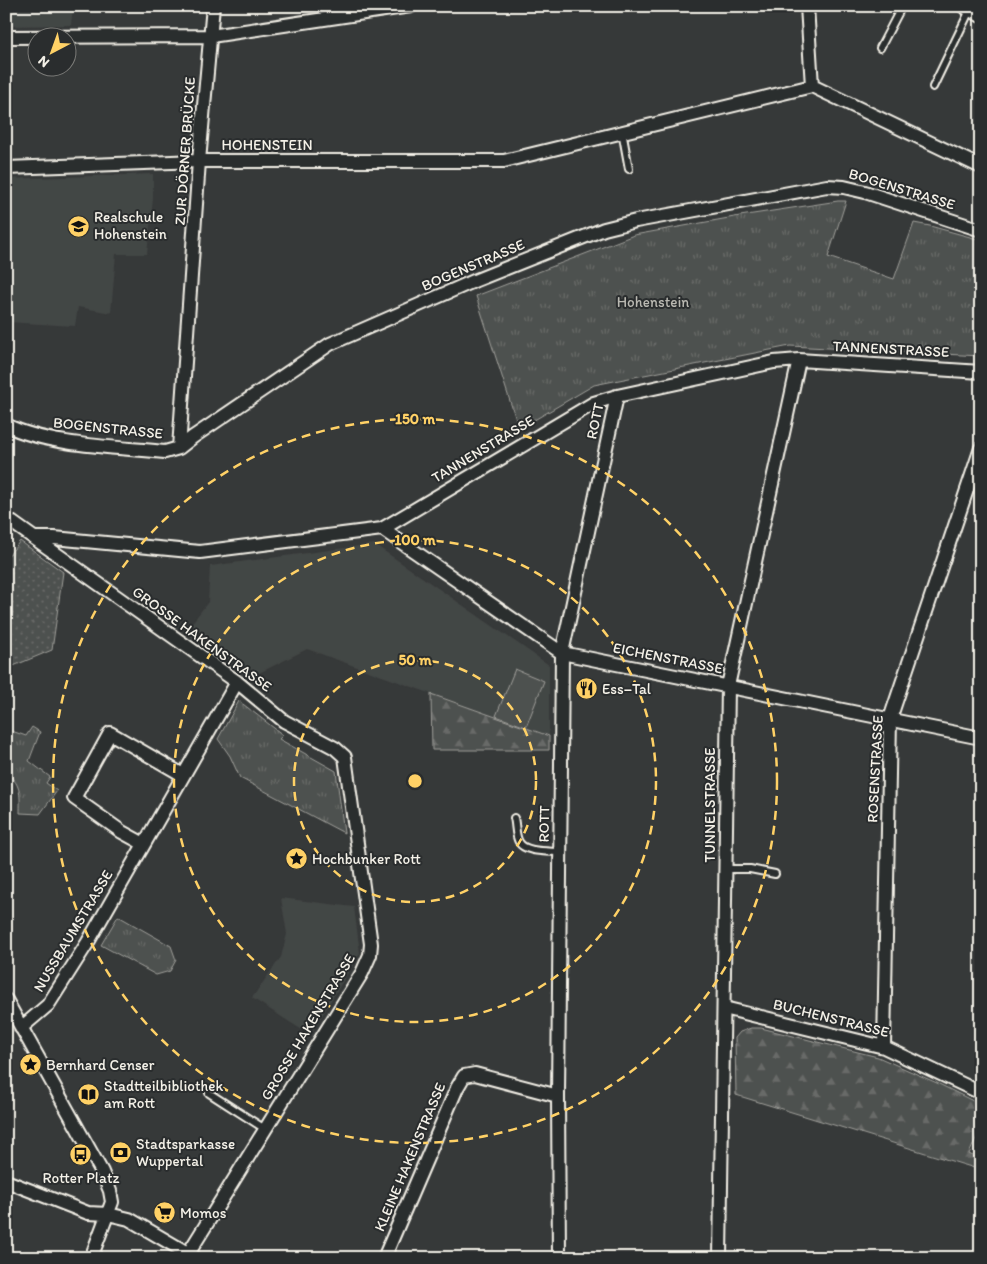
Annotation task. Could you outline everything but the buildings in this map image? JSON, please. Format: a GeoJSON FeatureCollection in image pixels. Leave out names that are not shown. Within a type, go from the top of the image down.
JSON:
{"type":"FeatureCollection","features":[{"type":"Feature","properties":{"kind":"street","name":"ZUR DÖRNER BRÜCKE"},"geometry":{"type":"LineString","coordinates":[[180,448],[213,6]]}},
{"type":"Feature","properties":{"kind":"street"},"geometry":{"type":"LineString","coordinates":[[6,37],[210,36],[410,6]]}},
{"type":"Feature","properties":{"kind":"street"},"geometry":{"type":"LineString","coordinates":[[807,6],[812,86],[981,167]]}},
{"type":"Feature","properties":{"kind":"street","name":"HOHENSTEIN"},"geometry":{"type":"LineString","coordinates":[[6,168],[200,161],[504,161],[812,86]]}},
{"type":"Feature","properties":{"kind":"street","name":"BOGENSTRASSE"},"geometry":{"type":"LineString","coordinates":[[6,425],[37,436],[68,442],[165,452],[180,448],[193,437],[330,344],[474,281],[604,229],[636,220],[827,186],[844,187],[865,192],[981,230]]}},
{"type":"Feature","properties":{"kind":"street","name":"TANNENSTRASSE"},"geometry":{"type":"LineString","coordinates":[[34,538],[54,538],[200,552],[382,529],[594,403],[617,396],[774,362],[799,360],[981,372]]}},
{"type":"Feature","properties":{"kind":"street","name":"TUNNELSTRASSE"},"geometry":{"type":"LineString","coordinates":[[720,1258],[728,686],[799,360]]}},
{"type":"Feature","properties":{"kind":"street","name":"ROTT"},"geometry":{"type":"LineString","coordinates":[[559,1258],[558,1096],[562,653],[617,396]]}},
{"type":"Feature","properties":{"kind":"street","name":"ROSENSTRASSE"},"geometry":{"type":"LineString","coordinates":[[884,1046],[890,719],[981,448]]}},
{"type":"Feature","properties":{"kind":"street"},"geometry":{"type":"LineString","coordinates":[[6,518],[34,538]]}},
{"type":"Feature","properties":{"kind":"street","name":"EICHENSTRASSE"},"geometry":{"type":"LineString","coordinates":[[382,529],[562,653],[981,738]]}},
{"type":"Feature","properties":{"kind":"street","name":"GROSSE HAKENSTRASSE"},"geometry":{"type":"LineString","coordinates":[[34,538],[237,682],[284,721],[335,748],[344,757],[371,944],[370,955],[362,973],[265,1129],[192,1256]]}},
{"type":"Feature","properties":{"kind":"street","name":"NUSSBAUMSTRASSE"},"geometry":{"type":"LineString","coordinates":[[21,1028],[48,1005],[88,942],[237,682]]}},
{"type":"Feature","properties":{"kind":"street"},"geometry":{"type":"LineString","coordinates":[[144,844],[122,832],[74,798],[110,733],[183,775]]}},
{"type":"Feature","properties":{"kind":"street"},"geometry":{"type":"LineString","coordinates":[[6,1000],[102,1172],[110,1191],[112,1202],[91,1258]]}},
{"type":"Feature","properties":{"kind":"street","name":"BUCHENSTRASSE"},"geometry":{"type":"LineString","coordinates":[[724,1008],[884,1046],[981,1093]]}},
{"type":"Feature","properties":{"kind":"street","name":"KLEINE HAKENSTRASSE"},"geometry":{"type":"LineString","coordinates":[[384,1258],[456,1088],[464,1076],[475,1074],[558,1096]]}},
{"type":"Feature","properties":{"kind":"street"},"geometry":{"type":"LineString","coordinates":[[6,1181],[88,1213],[108,1214],[128,1219],[192,1256]]}},
{"type":"Feature","properties":{"kind":"lane"},"geometry":{"type":"LineString","coordinates":[[880,48],[902,6]]}},
{"type":"Feature","properties":{"kind":"lane"},"geometry":{"type":"LineString","coordinates":[[933,87],[971,11]]}},
{"type":"Feature","properties":{"kind":"lane"},"geometry":{"type":"LineString","coordinates":[[622,131],[629,170]]}},
{"type":"Feature","properties":{"kind":"lane"},"geometry":{"type":"LineString","coordinates":[[514,818],[518,841],[522,846],[530,849],[560,852]]}},
{"type":"Feature","properties":{"kind":"lane"},"geometry":{"type":"LineString","coordinates":[[726,869],[750,869],[776,874]]}},
{"type":"Feature","properties":{"kind":"lane"},"geometry":{"type":"LineString","coordinates":[[208,1093],[265,1129]]}},
{"type":"Feature","properties":{"kind":"shaded area"},"geometry":{"type":"Polygon","coordinates":[[[6,6],[73,6],[71,25],[6,26],[6,6]]]}},
{"type":"Feature","properties":{"kind":"shaded area","name":"Realschule Hohenstein"},"geometry":{"type":"Polygon","coordinates":[[[153,174],[153,199],[147,254],[116,254],[111,313],[78,307],[75,326],[6,322],[6,179],[153,174]]]}},
{"type":"Feature","properties":{"kind":"shaded area"},"geometry":{"type":"Polygon","coordinates":[[[374,544],[549,665],[549,736],[307,649],[249,678],[185,632],[208,602],[210,566],[374,544]]]}},
{"type":"Feature","properties":{"kind":"shaded area"},"geometry":{"type":"Polygon","coordinates":[[[281,898],[354,907],[360,953],[310,1035],[252,998],[281,957],[287,934],[281,898]]]}},
{"type":"Feature","properties":{"kind":"green space","name":"Hohenstein"},"geometry":{"type":"Polygon","coordinates":[[[846,201],[828,257],[894,279],[914,223],[981,240],[981,356],[790,346],[594,385],[519,429],[476,296],[634,235],[846,201]]]}},
{"type":"Feature","properties":{"kind":"green space"},"geometry":{"type":"Polygon","coordinates":[[[20,541],[63,572],[52,650],[6,669],[6,559],[20,541]]]}},
{"type":"Feature","properties":{"kind":"green space"},"geometry":{"type":"Polygon","coordinates":[[[515,669],[544,681],[526,727],[496,716],[515,669]]]}},
{"type":"Feature","properties":{"kind":"green space"},"geometry":{"type":"Polygon","coordinates":[[[431,694],[549,736],[549,750],[432,750],[431,694]]]}},
{"type":"Feature","properties":{"kind":"green space"},"geometry":{"type":"Polygon","coordinates":[[[239,701],[283,735],[279,739],[336,771],[344,833],[240,778],[230,756],[218,739],[239,701]]]}},
{"type":"Feature","properties":{"kind":"green space"},"geometry":{"type":"Polygon","coordinates":[[[32,727],[40,732],[29,761],[50,777],[46,783],[57,791],[40,814],[20,813],[18,787],[13,779],[8,775],[6,776],[6,729],[26,736],[32,727]]]}},
{"type":"Feature","properties":{"kind":"green space"},"geometry":{"type":"Polygon","coordinates":[[[118,916],[171,946],[176,960],[170,971],[156,975],[101,945],[118,916]]]}},
{"type":"Feature","properties":{"kind":"green space"},"geometry":{"type":"Polygon","coordinates":[[[751,1028],[761,1028],[878,1057],[981,1105],[981,1132],[979,1132],[969,1154],[981,1160],[981,1170],[736,1095],[735,1038],[740,1032],[751,1028]]]}},
{"type":"Feature","properties":{"kind":"place","name":"Realschule Hohenstein"},"geometry":{"type":"Point","coordinates":[78,226]}},
{"type":"Feature","properties":{"kind":"place","name":"Ess–Tal"},"geometry":{"type":"Point","coordinates":[586,689]}},
{"type":"Feature","properties":{"kind":"place","name":"Hochbunker Rott"},"geometry":{"type":"Point","coordinates":[296,859]}},
{"type":"Feature","properties":{"kind":"place","name":"Bernhard Censer"},"geometry":{"type":"Point","coordinates":[30,1065]}},
{"type":"Feature","properties":{"kind":"place","name":"Stadtteilbibliothek am Rott"},"geometry":{"type":"Point","coordinates":[88,1095]}},
{"type":"Feature","properties":{"kind":"place","name":"Stadtsparkasse Wuppertal"},"geometry":{"type":"Point","coordinates":[120,1153]}},
{"type":"Feature","properties":{"kind":"place","name":"Rotter Platz"},"geometry":{"type":"Point","coordinates":[81,1155]}},
{"type":"Feature","properties":{"kind":"place","name":"Momos"},"geometry":{"type":"Point","coordinates":[164,1213]}}]}
